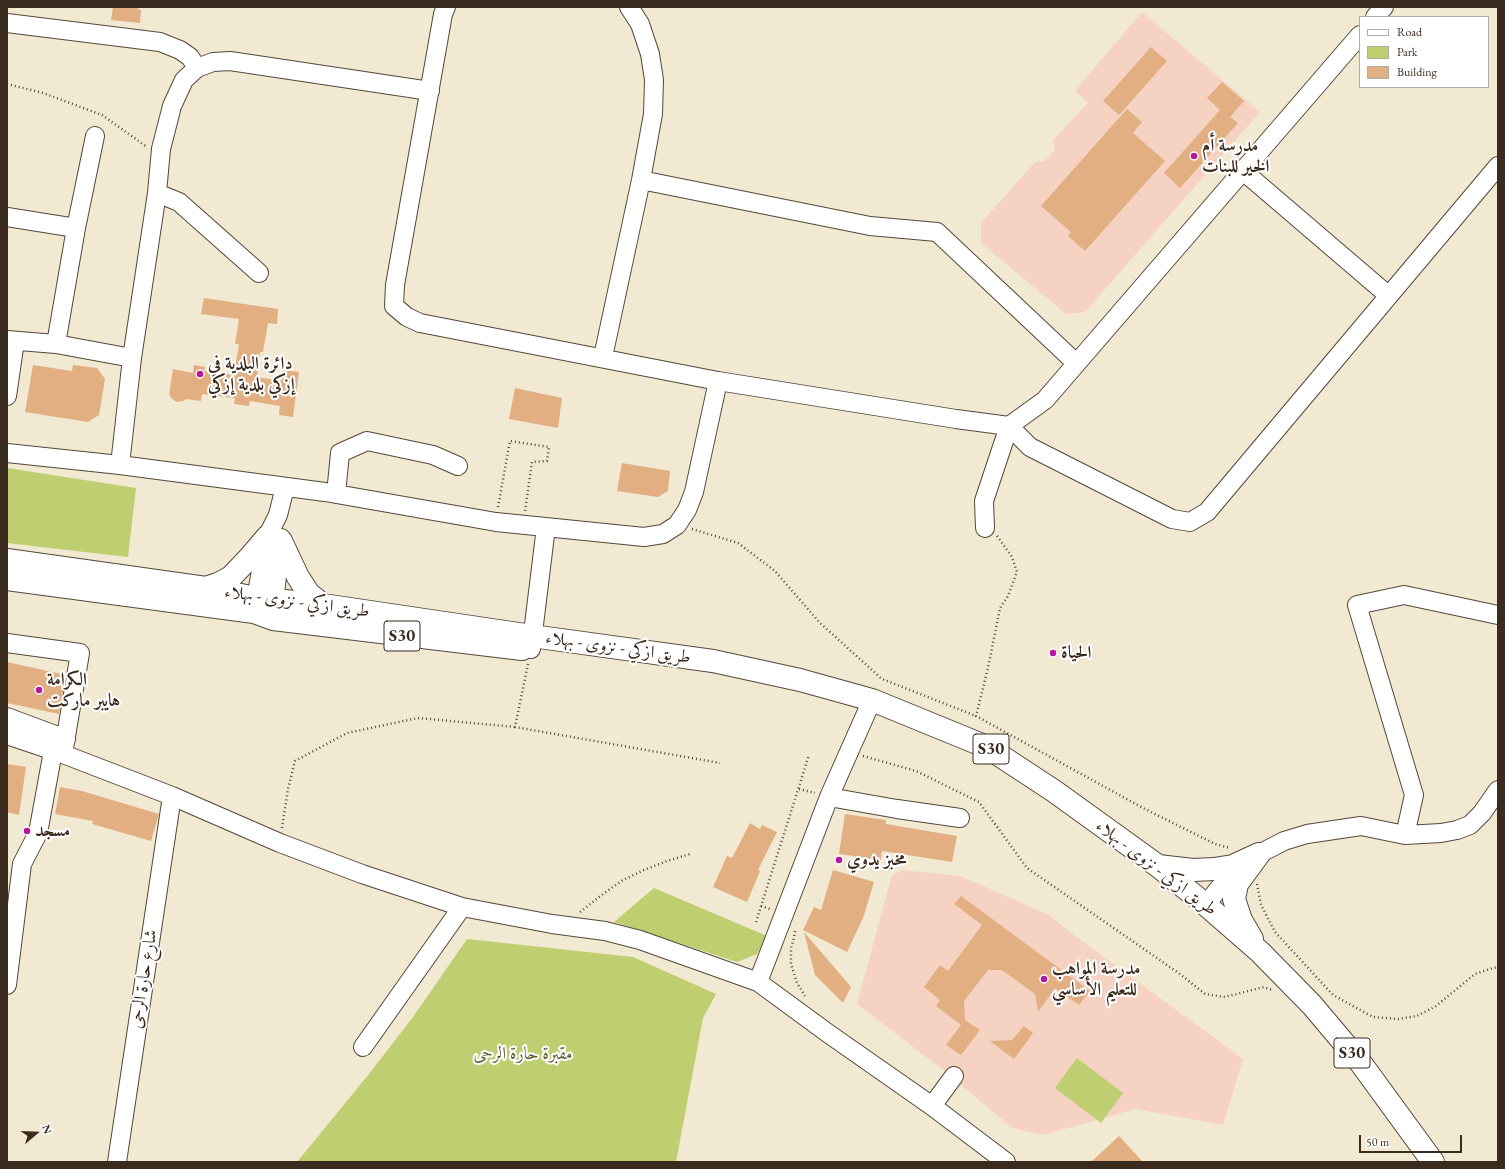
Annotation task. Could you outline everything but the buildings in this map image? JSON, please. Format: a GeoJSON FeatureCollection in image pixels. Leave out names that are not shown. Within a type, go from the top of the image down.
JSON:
{"type":"FeatureCollection","features":[{"type":"Feature","properties":{"kind":"main road"},"geometry":{"type":"LineString","coordinates":[[206,588],[231,577],[250,557],[274,539],[309,594],[323,605]]}},
{"type":"Feature","properties":{"kind":"main road","name":"طريق ازكي - نزوى - بهلاء"},"geometry":{"type":"LineString","coordinates":[[7,560],[206,588],[264,607],[323,605],[706,673],[800,680],[872,700],[987,746],[1054,791],[1158,866],[1260,952],[1312,1005],[1360,1062],[1433,1162]]}},
{"type":"Feature","properties":{"kind":"main road","name":"طريق ازكي - نزوى - بهلاء"},"geometry":{"type":"LineString","coordinates":[[7,579],[264,607],[532,643]]}},
{"type":"Feature","properties":{"kind":"main road"},"geometry":{"type":"LineString","coordinates":[[1158,866],[1193,870],[1214,869],[1234,866],[1259,854]]}},
{"type":"Feature","properties":{"kind":"main road"},"geometry":{"type":"LineString","coordinates":[[1259,854],[1237,884],[1234,899],[1241,920],[1260,952]]}},
{"type":"Feature","properties":{"kind":"street"},"geometry":{"type":"LineString","coordinates":[[446,7],[443,14],[395,285],[394,306],[407,317],[420,322],[603,357],[718,381],[1009,426],[1030,447],[1172,519],[1190,522],[1207,512],[1498,166]]}},
{"type":"Feature","properties":{"kind":"street"},"geometry":{"type":"LineString","coordinates":[[603,357],[641,180],[653,114],[654,80],[650,54],[640,24],[629,7]]}},
{"type":"Feature","properties":{"kind":"street"},"geometry":{"type":"LineString","coordinates":[[1376,16],[1384,7]]}},
{"type":"Feature","properties":{"kind":"street"},"geometry":{"type":"LineString","coordinates":[[7,23],[160,42],[180,50],[190,57],[197,68]]}},
{"type":"Feature","properties":{"kind":"street"},"geometry":{"type":"LineString","coordinates":[[985,528],[984,501],[1009,426],[1045,400],[1359,36]]}},
{"type":"Feature","properties":{"kind":"street"},"geometry":{"type":"LineString","coordinates":[[120,465],[132,358],[157,193],[161,149],[172,106],[184,80],[197,68],[213,62],[230,61],[430,91]]}},
{"type":"Feature","properties":{"kind":"street"},"geometry":{"type":"LineString","coordinates":[[56,344],[76,228],[95,136]]}},
{"type":"Feature","properties":{"kind":"street"},"geometry":{"type":"LineString","coordinates":[[1243,171],[1389,296]]}},
{"type":"Feature","properties":{"kind":"street"},"geometry":{"type":"LineString","coordinates":[[641,180],[870,226],[937,232],[1076,363]]}},
{"type":"Feature","properties":{"kind":"street"},"geometry":{"type":"LineString","coordinates":[[157,193],[179,202],[259,273]]}},
{"type":"Feature","properties":{"kind":"street"},"geometry":{"type":"LineString","coordinates":[[7,218],[76,228]]}},
{"type":"Feature","properties":{"kind":"street"},"geometry":{"type":"LineString","coordinates":[[7,396],[11,341],[56,344],[132,358]]}},
{"type":"Feature","properties":{"kind":"street"},"geometry":{"type":"LineString","coordinates":[[7,453],[120,465],[336,494],[496,522],[644,536],[663,534],[677,525],[687,510],[694,492],[718,381]]}},
{"type":"Feature","properties":{"kind":"street"},"geometry":{"type":"LineString","coordinates":[[336,494],[340,453],[367,441],[433,455],[458,466]]}},
{"type":"Feature","properties":{"kind":"street"},"geometry":{"type":"LineString","coordinates":[[264,607],[278,515],[285,487]]}},
{"type":"Feature","properties":{"kind":"street"},"geometry":{"type":"LineString","coordinates":[[532,643],[546,527]]}},
{"type":"Feature","properties":{"kind":"street"},"geometry":{"type":"LineString","coordinates":[[1405,835],[1414,795],[1357,605],[1404,595],[1498,615]]}},
{"type":"Feature","properties":{"kind":"street"},"geometry":{"type":"LineString","coordinates":[[7,643],[80,653],[61,748],[38,833],[22,864],[7,985]]}},
{"type":"Feature","properties":{"kind":"street"},"geometry":{"type":"LineString","coordinates":[[758,982],[829,797],[872,700]]}},
{"type":"Feature","properties":{"kind":"street"},"geometry":{"type":"LineString","coordinates":[[7,716],[61,748],[280,843],[362,874],[462,907],[567,926],[605,931],[640,940],[758,982],[932,1106],[1006,1162]]}},
{"type":"Feature","properties":{"kind":"street"},"geometry":{"type":"LineString","coordinates":[[7,735],[61,748]]}},
{"type":"Feature","properties":{"kind":"street"},"geometry":{"type":"LineString","coordinates":[[1206,905],[1219,888],[1259,854],[1284,841],[1307,834],[1361,826],[1405,835],[1441,833],[1470,825],[1482,813],[1498,790]]}},
{"type":"Feature","properties":{"kind":"street","name":"شارع حارة الرحى"},"geometry":{"type":"LineString","coordinates":[[117,1162],[172,796]]}},
{"type":"Feature","properties":{"kind":"street"},"geometry":{"type":"LineString","coordinates":[[829,797],[960,818]]}},
{"type":"Feature","properties":{"kind":"street"},"geometry":{"type":"LineString","coordinates":[[363,1048],[462,907]]}},
{"type":"Feature","properties":{"kind":"street"},"geometry":{"type":"LineString","coordinates":[[932,1106],[954,1076]]}},
{"type":"Feature","properties":{"kind":"path"},"geometry":{"type":"LineString","coordinates":[[7,84],[43,93],[102,115],[148,148],[161,149]]}},
{"type":"Feature","properties":{"kind":"path"},"geometry":{"type":"LineString","coordinates":[[496,522],[510,441],[548,446],[547,461],[532,462],[523,524]]}},
{"type":"Feature","properties":{"kind":"path"},"geometry":{"type":"LineString","coordinates":[[677,525],[738,543],[775,571],[820,623],[882,679],[976,716],[1143,808],[1215,844],[1259,854],[1256,877],[1261,906],[1275,932],[1333,995],[1373,1017],[1398,1019],[1416,1016],[1436,1006],[1475,974],[1498,967]]}},
{"type":"Feature","properties":{"kind":"path"},"geometry":{"type":"LineString","coordinates":[[976,716],[988,668],[1000,608],[1008,596],[1017,572],[1012,557],[996,534],[985,528]]}},
{"type":"Feature","properties":{"kind":"path"},"geometry":{"type":"LineString","coordinates":[[515,727],[532,643]]}},
{"type":"Feature","properties":{"kind":"path"},"geometry":{"type":"LineString","coordinates":[[280,843],[288,789],[295,761],[347,733],[418,718],[515,727],[720,763]]}},
{"type":"Feature","properties":{"kind":"path"},"geometry":{"type":"LineString","coordinates":[[756,922],[809,755]]}},
{"type":"Feature","properties":{"kind":"path"},"geometry":{"type":"LineString","coordinates":[[868,758],[916,771],[979,802],[1027,868],[1180,974],[1205,994],[1225,997],[1264,987],[1288,994],[1295,988]]}},
{"type":"Feature","properties":{"kind":"path"},"geometry":{"type":"LineString","coordinates":[[567,926],[602,894],[623,880],[666,861],[690,854]]}},
{"type":"Feature","properties":{"kind":"path"},"geometry":{"type":"LineString","coordinates":[[796,924],[791,948],[791,964],[797,983],[807,1000]]}},
{"type":"Feature","properties":{"kind":"shaded area"},"geometry":{"type":"Polygon","coordinates":[[[1142,12],[1260,112],[1085,312],[1066,314],[981,243],[981,223],[1035,162],[1045,161],[1055,149],[1053,140],[1088,103],[1075,91],[1142,12]]]}},
{"type":"Feature","properties":{"kind":"shaded area"},"geometry":{"type":"Polygon","coordinates":[[[902,870],[960,876],[1049,915],[1067,930],[1243,1059],[1223,1125],[1136,1109],[1043,1135],[1012,1128],[946,1072],[857,1004],[892,875],[902,870]]]}},
{"type":"Feature","properties":{"kind":"green space"},"geometry":{"type":"Polygon","coordinates":[[[7,468],[136,488],[128,557],[7,543],[7,468]]]}},
{"type":"Feature","properties":{"kind":"green space"},"geometry":{"type":"Polygon","coordinates":[[[654,888],[767,936],[757,954],[737,962],[614,922],[654,888]]]}},
{"type":"Feature","properties":{"kind":"green space","name":"مقبرة حارة الرحى"},"geometry":{"type":"Polygon","coordinates":[[[467,939],[633,957],[716,994],[703,1018],[676,1162],[297,1162],[369,1074],[413,1017],[467,939]]]}},
{"type":"Feature","properties":{"kind":"green space"},"geometry":{"type":"Polygon","coordinates":[[[1077,1058],[1123,1093],[1101,1123],[1055,1088],[1077,1058]]]}},
{"type":"Feature","properties":{"kind":"place","name":"مدرسة أم الخير للبنات"},"geometry":{"type":"Point","coordinates":[1194,156]}},
{"type":"Feature","properties":{"kind":"place","name":"دائرة البلدية في إزكي بلدية إزكي"},"geometry":{"type":"Point","coordinates":[200,374]}},
{"type":"Feature","properties":{"kind":"place","name":"الحياة"},"geometry":{"type":"Point","coordinates":[1053,653]}},
{"type":"Feature","properties":{"kind":"place","name":"الكرامة هايبر ماركت"},"geometry":{"type":"Point","coordinates":[39,690]}},
{"type":"Feature","properties":{"kind":"place","name":"مسجد"},"geometry":{"type":"Point","coordinates":[27,831]}},
{"type":"Feature","properties":{"kind":"place","name":"مخبز يدوي"},"geometry":{"type":"Point","coordinates":[839,860]}},
{"type":"Feature","properties":{"kind":"place","name":"مدرسة المواهب للتعليم الأساسي"},"geometry":{"type":"Point","coordinates":[1044,979]}}]}
